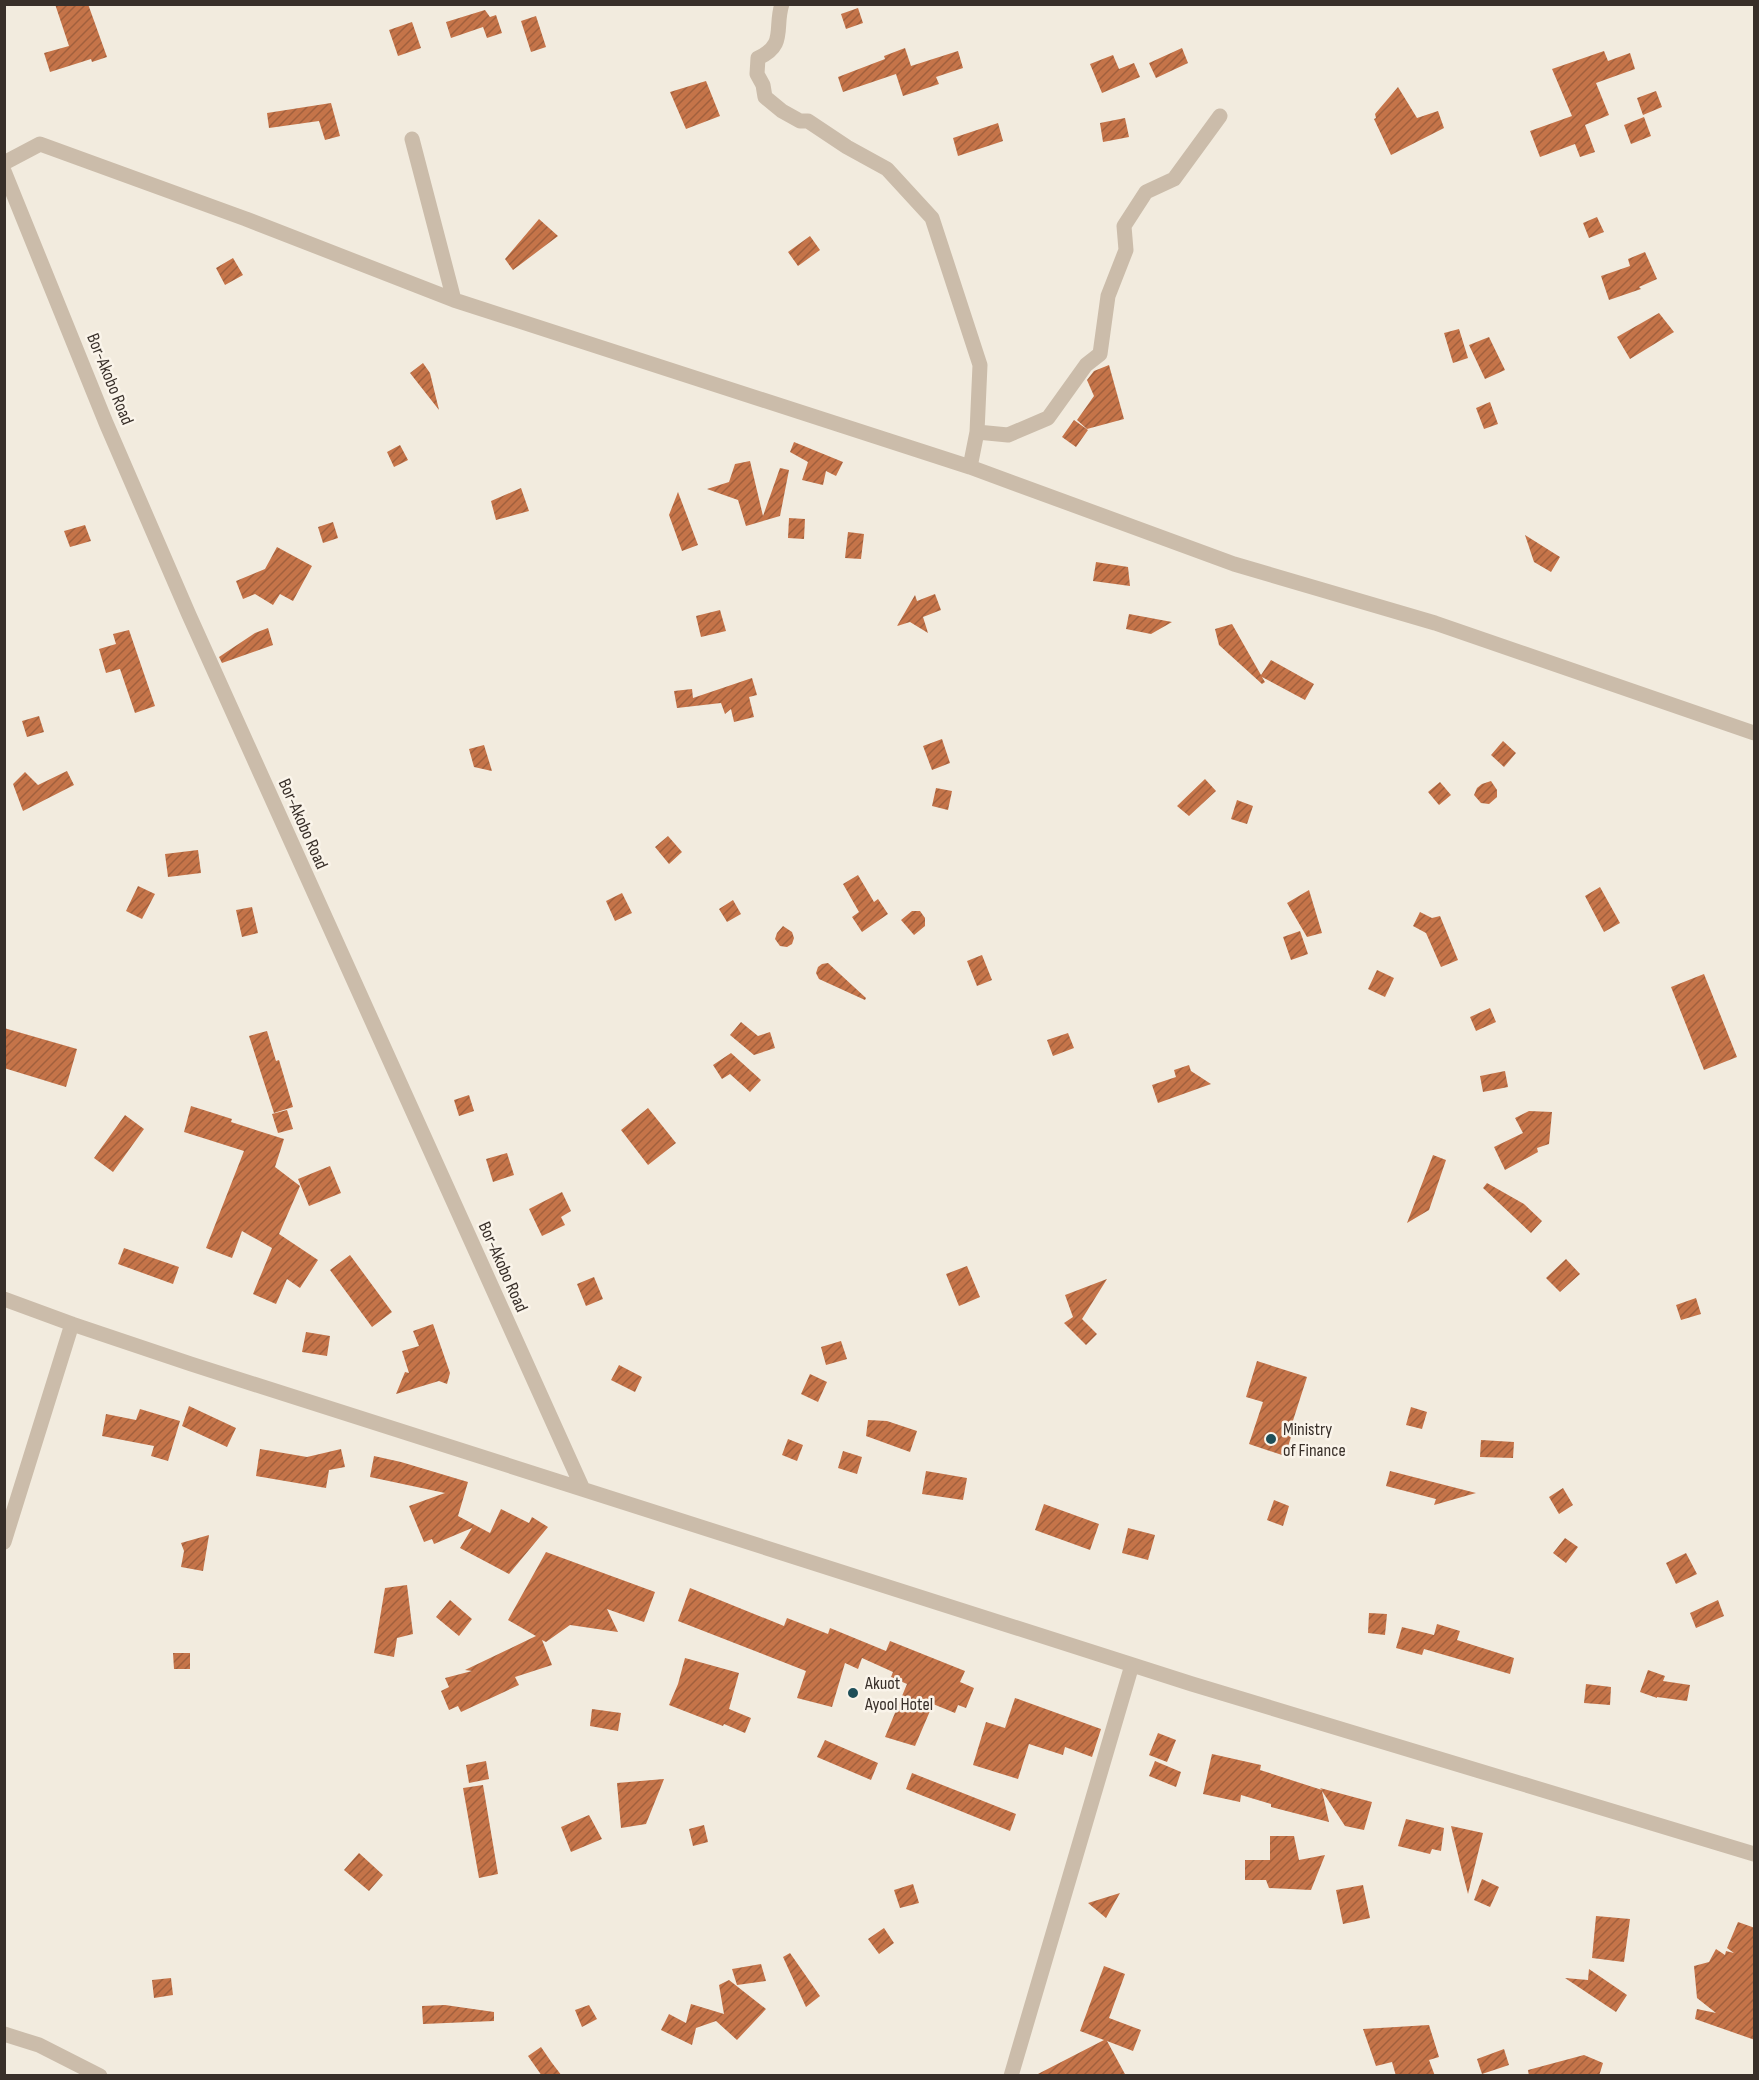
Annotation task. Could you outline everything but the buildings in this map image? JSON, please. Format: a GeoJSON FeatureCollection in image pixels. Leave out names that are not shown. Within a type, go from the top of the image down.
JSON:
{"type":"FeatureCollection","features":[{"type":"Feature","properties":{"kind":"street"},"geometry":{"type":"LineString","coordinates":[[781,13],[778,40],[767,54],[758,58],[757,74],[763,85],[765,97],[791,116],[800,121],[808,121],[847,147],[887,169],[932,218],[948,272],[961,301],[980,365],[977,432],[970,467]]}},
{"type":"Feature","properties":{"kind":"street"},"geometry":{"type":"LineString","coordinates":[[977,432],[1008,435],[1048,418],[1086,365],[1100,354],[1108,296],[1126,250],[1124,226],[1146,192],[1174,179],[1220,117]]}},
{"type":"Feature","properties":{"kind":"street"},"geometry":{"type":"LineString","coordinates":[[412,139],[454,300]]}},
{"type":"Feature","properties":{"kind":"street"},"geometry":{"type":"LineString","coordinates":[[4,163],[40,144],[246,219],[454,300],[970,467],[1234,564],[1435,623],[1755,733]]}},
{"type":"Feature","properties":{"kind":"street","name":"Bor-Akobo Road"},"geometry":{"type":"LineString","coordinates":[[4,171],[106,423],[189,615],[582,1487]]}},
{"type":"Feature","properties":{"kind":"street"},"geometry":{"type":"LineString","coordinates":[[4,1299],[72,1324],[1132,1665],[1755,1854]]}},
{"type":"Feature","properties":{"kind":"street"},"geometry":{"type":"LineString","coordinates":[[4,1542],[72,1324]]}},
{"type":"Feature","properties":{"kind":"street"},"geometry":{"type":"LineString","coordinates":[[1011,2076],[1132,1665]]}},
{"type":"Feature","properties":{"kind":"street"},"geometry":{"type":"LineString","coordinates":[[4,2034],[39,2045],[100,2076]]}},
{"type":"Feature","properties":{"kind":"place","name":"Ministry of Finance"},"geometry":{"type":"Point","coordinates":[1271,1439]}},
{"type":"Feature","properties":{"kind":"place","name":"Akuot Ayool Hotel"},"geometry":{"type":"Point","coordinates":[853,1693]}}]}
